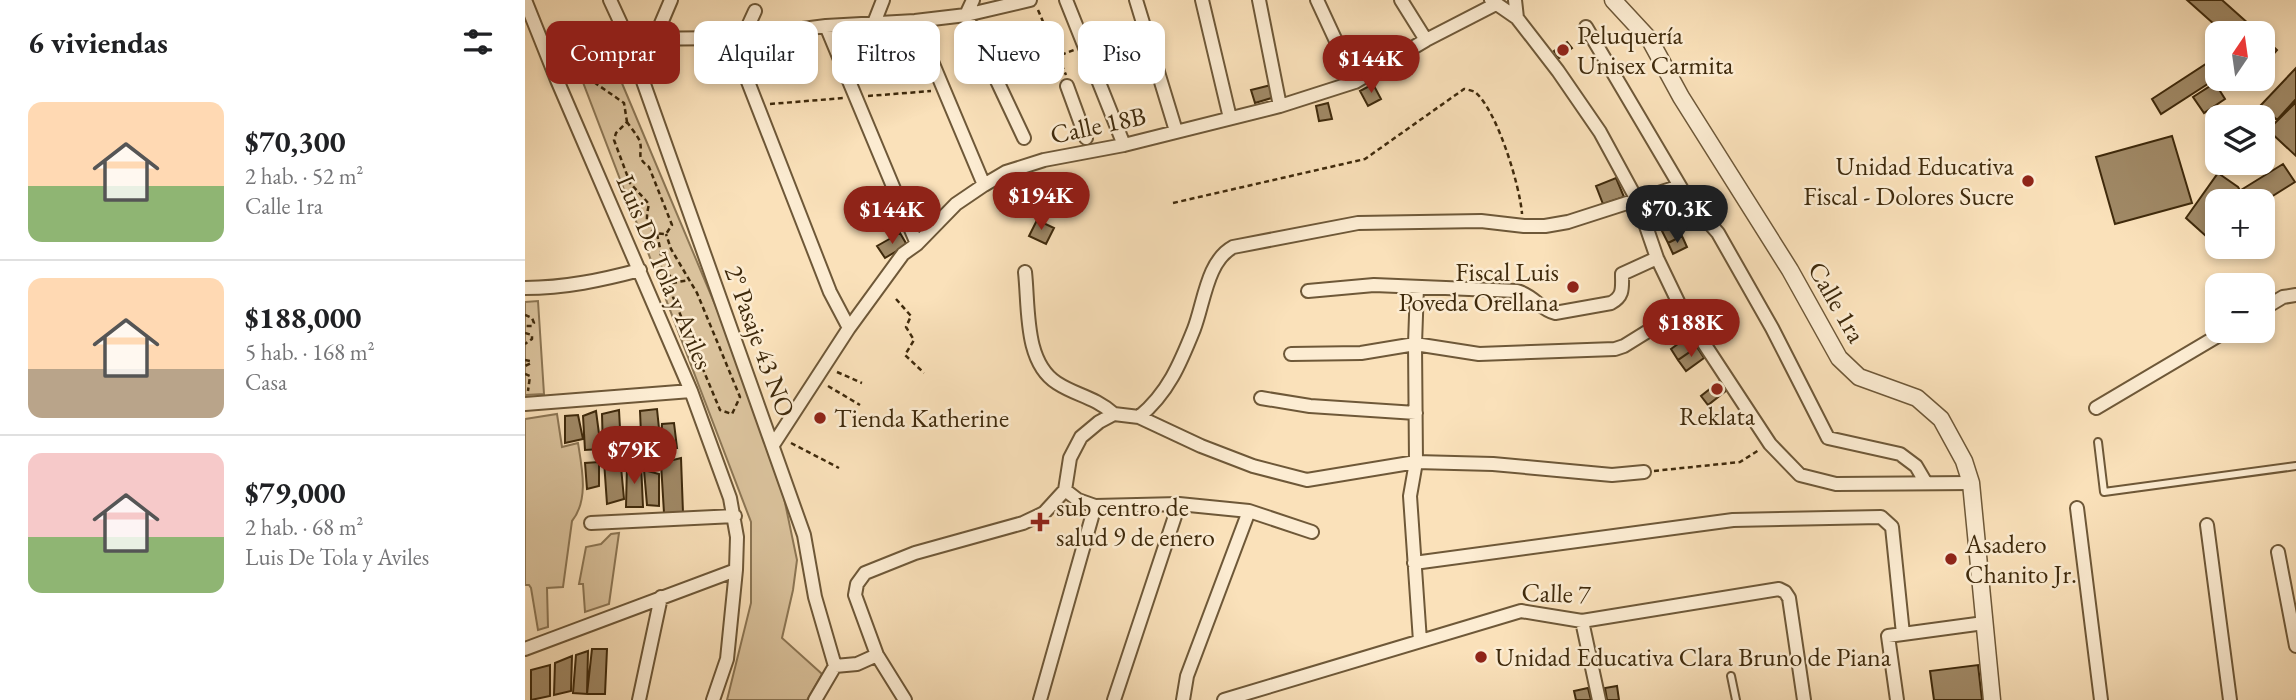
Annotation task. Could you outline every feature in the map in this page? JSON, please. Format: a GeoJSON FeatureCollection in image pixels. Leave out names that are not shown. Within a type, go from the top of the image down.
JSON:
{"type":"FeatureCollection","features":[{"type":"Feature","properties":{"kind":"street","name":"Luis De Tola y Aviles"},"geometry":{"type":"LineString","coordinates":[[525,0],[546,52]]}},
{"type":"Feature","properties":{"kind":"street","name":"2° Pasaje 43 NO"},"geometry":{"type":"LineString","coordinates":[[610,0],[620,21]]}},
{"type":"Feature","properties":{"kind":"street"},"geometry":{"type":"LineString","coordinates":[[662,21],[671,0]]}},
{"type":"Feature","properties":{"kind":"street"},"geometry":{"type":"LineString","coordinates":[[875,21],[883,0]]}},
{"type":"Feature","properties":{"kind":"street"},"geometry":{"type":"LineString","coordinates":[[966,15],[973,0]]}},
{"type":"Feature","properties":{"kind":"street"},"geometry":{"type":"LineString","coordinates":[[915,21],[966,15],[1030,0]]}},
{"type":"Feature","properties":{"kind":"street"},"geometry":{"type":"LineString","coordinates":[[1066,0],[1124,145]]}},
{"type":"Feature","properties":{"kind":"street"},"geometry":{"type":"LineString","coordinates":[[1136,0],[1176,131]]}},
{"type":"Feature","properties":{"kind":"street"},"geometry":{"type":"LineString","coordinates":[[1202,0],[1230,118]]}},
{"type":"Feature","properties":{"kind":"street"},"geometry":{"type":"LineString","coordinates":[[1259,0],[1280,107]]}},
{"type":"Feature","properties":{"kind":"street"},"geometry":{"type":"LineString","coordinates":[[1317,0],[1355,82]]}},
{"type":"Feature","properties":{"kind":"street"},"geometry":{"type":"LineString","coordinates":[[1401,0],[1426,40]]}},
{"type":"Feature","properties":{"kind":"street"},"geometry":{"type":"LineString","coordinates":[[1515,0],[1517,18]]}},
{"type":"Feature","properties":{"kind":"street","name":"Calle 1ra"},"geometry":{"type":"LineString","coordinates":[[1613,0],[1650,40],[1681,97],[1790,270],[1839,358],[1859,377],[1917,398],[1941,419],[1964,461],[1972,483],[1992,700]]}},
{"type":"Feature","properties":{"kind":"street"},"geometry":{"type":"LineString","coordinates":[[1494,2],[1517,18],[1600,132],[1637,200],[1657,258],[1682,310],[1770,444],[1800,475],[1836,484],[1972,483]]}},
{"type":"Feature","properties":{"kind":"street","name":"Calle 18B"},"geometry":{"type":"LineString","coordinates":[[776,440],[849,328],[903,254],[917,244],[956,204],[983,185],[1006,172],[1044,160],[1124,145],[1280,107],[1355,82],[1494,2]]}},
{"type":"Feature","properties":{"kind":"street"},"geometry":{"type":"LineString","coordinates":[[748,21],[755,11]]}},
{"type":"Feature","properties":{"kind":"street"},"geometry":{"type":"LineString","coordinates":[[966,15],[1024,138]]}},
{"type":"Feature","properties":{"kind":"street"},"geometry":{"type":"LineString","coordinates":[[826,26],[917,244]]}},
{"type":"Feature","properties":{"kind":"street"},"geometry":{"type":"LineString","coordinates":[[818,27],[832,26]]}},
{"type":"Feature","properties":{"kind":"street"},"geometry":{"type":"LineString","coordinates":[[1586,27],[1680,186],[1719,233],[1772,328],[1828,438],[1900,454],[1916,466],[1926,483]]}},
{"type":"Feature","properties":{"kind":"street"},"geometry":{"type":"LineString","coordinates":[[940,81],[983,185]]}},
{"type":"Feature","properties":{"kind":"street","name":"Luis De Tola y Aviles"},"geometry":{"type":"LineString","coordinates":[[559,84],[691,391],[735,516],[736,569],[727,659],[713,700]]}},
{"type":"Feature","properties":{"kind":"street","name":"2° Pasaje 43 NO"},"geometry":{"type":"LineString","coordinates":[[645,84],[776,440],[804,535],[814,597],[835,666]]}},
{"type":"Feature","properties":{"kind":"street"},"geometry":{"type":"LineString","coordinates":[[754,84],[831,292],[849,328]]}},
{"type":"Feature","properties":{"kind":"street"},"geometry":{"type":"LineString","coordinates":[[1067,86],[1086,138]]}},
{"type":"Feature","properties":{"kind":"street"},"geometry":{"type":"LineString","coordinates":[[1139,417],[1157,402],[1179,364],[1216,264],[1223,252],[1233,247],[1358,223],[1481,221],[1524,226],[1567,222],[1680,186]]}},
{"type":"Feature","properties":{"kind":"street"},"geometry":{"type":"LineString","coordinates":[[1308,291],[1374,285],[1517,291],[1535,299],[1547,311],[1555,313],[1611,303],[1619,299],[1622,292],[1622,274],[1657,258]]}},
{"type":"Feature","properties":{"kind":"street"},"geometry":{"type":"LineString","coordinates":[[525,288],[553,288],[640,270]]}},
{"type":"Feature","properties":{"kind":"street"},"geometry":{"type":"LineString","coordinates":[[1025,272],[1033,353],[1041,371],[1058,384],[1099,402],[1114,414],[1139,417],[1201,446],[1253,466],[1307,480],[1416,462],[1493,464],[1612,475],[1644,472]]}},
{"type":"Feature","properties":{"kind":"street"},"geometry":{"type":"LineString","coordinates":[[1417,287],[1416,462],[1411,496],[1420,641]]}},
{"type":"Feature","properties":{"kind":"street"},"geometry":{"type":"LineString","coordinates":[[2275,302],[2283,297],[2296,295]]}},
{"type":"Feature","properties":{"kind":"street"},"geometry":{"type":"LineString","coordinates":[[1291,354],[1361,353],[1415,344],[1479,354],[1615,349],[1682,310]]}},
{"type":"Feature","properties":{"kind":"street"},"geometry":{"type":"LineString","coordinates":[[2096,408],[2206,343]]}},
{"type":"Feature","properties":{"kind":"street"},"geometry":{"type":"LineString","coordinates":[[526,400],[691,391]]}},
{"type":"Feature","properties":{"kind":"street"},"geometry":{"type":"LineString","coordinates":[[1261,398],[1310,406],[1416,413]]}},
{"type":"Feature","properties":{"kind":"street"},"geometry":{"type":"LineString","coordinates":[[905,700],[877,655],[855,595],[857,584],[865,573],[915,553],[1023,523],[1044,513],[1065,490],[1070,458],[1081,437],[1114,414]]}},
{"type":"Feature","properties":{"kind":"street"},"geometry":{"type":"LineString","coordinates":[[1065,490],[1078,500],[1095,506],[1179,504],[1249,512],[1312,532]]}},
{"type":"Feature","properties":{"kind":"street"},"geometry":{"type":"LineString","coordinates":[[1114,700],[1179,504]]}},
{"type":"Feature","properties":{"kind":"street"},"geometry":{"type":"LineString","coordinates":[[1040,700],[1095,506]]}},
{"type":"Feature","properties":{"kind":"street"},"geometry":{"type":"LineString","coordinates":[[2077,508],[2101,700]]}},
{"type":"Feature","properties":{"kind":"street"},"geometry":{"type":"LineString","coordinates":[[1183,700],[1187,676],[1249,512]]}},
{"type":"Feature","properties":{"kind":"street"},"geometry":{"type":"LineString","coordinates":[[591,523],[735,516]]}},
{"type":"Feature","properties":{"kind":"street"},"geometry":{"type":"LineString","coordinates":[[1414,563],[1733,520],[1881,517],[1892,527],[1903,634]]}},
{"type":"Feature","properties":{"kind":"street"},"geometry":{"type":"LineString","coordinates":[[2207,525],[2230,700]]}},
{"type":"Feature","properties":{"kind":"street"},"geometry":{"type":"LineString","coordinates":[[2278,552],[2296,646]]}},
{"type":"Feature","properties":{"kind":"street"},"geometry":{"type":"LineString","coordinates":[[525,649],[736,569]]}},
{"type":"Feature","properties":{"kind":"street","name":"Calle 7"},"geometry":{"type":"LineString","coordinates":[[1224,700],[1521,611],[1582,621],[1779,589],[1789,598],[1804,700]]}},
{"type":"Feature","properties":{"kind":"street"},"geometry":{"type":"LineString","coordinates":[[639,700],[661,597]]}},
{"type":"Feature","properties":{"kind":"street"},"geometry":{"type":"LineString","coordinates":[[1582,621],[1599,700]]}},
{"type":"Feature","properties":{"kind":"street"},"geometry":{"type":"LineString","coordinates":[[1897,700],[1888,636],[1984,623]]}},
{"type":"Feature","properties":{"kind":"street"},"geometry":{"type":"LineString","coordinates":[[815,700],[835,666],[857,664],[877,655]]}},
{"type":"Feature","properties":{"kind":"lane"},"geometry":{"type":"LineString","coordinates":[[2098,442],[2104,492],[2296,466]]}},
{"type":"Feature","properties":{"kind":"lane"},"geometry":{"type":"LineString","coordinates":[[1731,676],[1736,700]]}},
{"type":"Feature","properties":{"kind":"path"},"geometry":{"type":"LineString","coordinates":[[598,84],[624,103],[628,122],[640,142],[639,154],[643,163],[649,167],[673,225],[666,234]]}},
{"type":"Feature","properties":{"kind":"path"},"geometry":{"type":"LineString","coordinates":[[1173,203],[1365,159],[1464,89],[1474,92],[1501,136],[1520,191],[1524,226]]}},
{"type":"Feature","properties":{"kind":"path"},"geometry":{"type":"LineString","coordinates":[[628,122],[616,132],[614,140],[629,183],[649,204],[646,220],[649,229],[657,234],[666,234]]}},
{"type":"Feature","properties":{"kind":"path"},"geometry":{"type":"LineString","coordinates":[[657,234],[661,253],[659,265],[670,276],[673,297],[720,410],[732,414],[740,397],[666,234]]}},
{"type":"Feature","properties":{"kind":"path"},"geometry":{"type":"LineString","coordinates":[[661,253],[671,249]]}},
{"type":"Feature","properties":{"kind":"path"},"geometry":{"type":"LineString","coordinates":[[672,283],[689,280]]}},
{"type":"Feature","properties":{"kind":"path"},"geometry":{"type":"LineString","coordinates":[[896,299],[911,316],[905,327],[914,340],[905,355],[924,373]]}},
{"type":"Feature","properties":{"kind":"path"},"geometry":{"type":"LineString","coordinates":[[525,315],[534,323],[525,326]]}},
{"type":"Feature","properties":{"kind":"path"},"geometry":{"type":"LineString","coordinates":[[525,333],[532,335],[532,339],[525,344]]}},
{"type":"Feature","properties":{"kind":"path"},"geometry":{"type":"LineString","coordinates":[[525,360],[531,363],[525,366]]}},
{"type":"Feature","properties":{"kind":"path"},"geometry":{"type":"LineString","coordinates":[[824,366],[863,383]]}},
{"type":"Feature","properties":{"kind":"path"},"geometry":{"type":"LineString","coordinates":[[525,374],[530,376],[526,400]]}},
{"type":"Feature","properties":{"kind":"path"},"geometry":{"type":"LineString","coordinates":[[816,379],[860,405]]}},
{"type":"Feature","properties":{"kind":"path"},"geometry":{"type":"LineString","coordinates":[[776,440],[839,468]]}},
{"type":"Feature","properties":{"kind":"path"},"geometry":{"type":"LineString","coordinates":[[1644,472],[1740,462],[1770,444]]}},
{"type":"Feature","properties":{"kind":"shaded area"},"geometry":{"type":"Polygon","coordinates":[[[584,84],[622,84],[719,314],[784,498],[797,560],[782,638],[822,674],[807,700],[727,700],[751,603],[751,522],[584,84]]]}},
{"type":"Feature","properties":{"kind":"shaded area"},"geometry":{"type":"Polygon","coordinates":[[[538,301],[544,394],[525,395],[525,302],[538,301]]]}},
{"type":"Feature","properties":{"kind":"shaded area"},"geometry":{"type":"Polygon","coordinates":[[[557,414],[562,447],[578,443],[582,494],[581,503],[572,521],[563,587],[547,588],[548,627],[538,630],[531,588],[525,585],[525,419],[557,414]]]}},
{"type":"Feature","properties":{"kind":"shaded area"},"geometry":{"type":"Polygon","coordinates":[[[619,533],[609,604],[585,612],[583,584],[579,584],[586,547],[601,544],[611,534],[619,533]]]}},
{"type":"Feature","properties":{"kind":"building"},"geometry":{"type":"Polygon","coordinates":[[[2187,0],[2222,0],[2246,21],[2211,21],[2187,0]]]}},
{"type":"Feature","properties":{"kind":"building","name":"Peluquería Unisex Carmita"},"geometry":{"type":"Polygon","coordinates":[[[1567,42],[1572,48],[1559,58],[1554,51],[1567,42]]]}},
{"type":"Feature","properties":{"kind":"building"},"geometry":{"type":"Polygon","coordinates":[[[2205,65],[2205,86],[2161,114],[2152,99],[2205,65]]]}},
{"type":"Feature","properties":{"kind":"building"},"geometry":{"type":"Polygon","coordinates":[[[2296,68],[2296,99],[2277,120],[2275,105],[2261,105],[2296,68]]]}},
{"type":"Feature","properties":{"kind":"building"},"geometry":{"type":"Polygon","coordinates":[[[1373,84],[1381,99],[1368,106],[1360,91],[1373,84]]]}},
{"type":"Feature","properties":{"kind":"building"},"geometry":{"type":"Polygon","coordinates":[[[1271,85],[1275,97],[1255,103],[1251,90],[1271,85]]]}},
{"type":"Feature","properties":{"kind":"building"},"geometry":{"type":"Polygon","coordinates":[[[2205,89],[2220,91],[2225,99],[2216,105],[2205,105],[2204,113],[2193,97],[2205,89]]]}},
{"type":"Feature","properties":{"kind":"building"},"geometry":{"type":"Polygon","coordinates":[[[2296,102],[2296,156],[2275,136],[2275,123],[2296,102]]]}},
{"type":"Feature","properties":{"kind":"building"},"geometry":{"type":"Polygon","coordinates":[[[1328,103],[1332,119],[1319,121],[1316,106],[1328,103]]]}},
{"type":"Feature","properties":{"kind":"building"},"geometry":{"type":"Polygon","coordinates":[[[2172,136],[2192,203],[2115,224],[2096,157],[2172,136]]]}},
{"type":"Feature","properties":{"kind":"building"},"geometry":{"type":"Polygon","coordinates":[[[2283,164],[2295,182],[2275,194],[2275,189],[2243,189],[2265,175],[2275,175],[2275,169],[2283,164]]]}},
{"type":"Feature","properties":{"kind":"building"},"geometry":{"type":"Polygon","coordinates":[[[2217,175],[2221,175],[2239,189],[2207,189],[2217,175]]]}},
{"type":"Feature","properties":{"kind":"building"},"geometry":{"type":"Polygon","coordinates":[[[1616,178],[1624,197],[1603,204],[1596,186],[1616,178]]]}},
{"type":"Feature","properties":{"kind":"building"},"geometry":{"type":"Polygon","coordinates":[[[2205,191],[2205,235],[2186,218],[2205,191]]]}},
{"type":"Feature","properties":{"kind":"building"},"geometry":{"type":"Polygon","coordinates":[[[1679,192],[1685,204],[1656,218],[1650,206],[1679,192]]]}},
{"type":"Feature","properties":{"kind":"building"},"geometry":{"type":"Polygon","coordinates":[[[1037,220],[1054,228],[1046,244],[1029,236],[1037,220]]]}},
{"type":"Feature","properties":{"kind":"building"},"geometry":{"type":"Polygon","coordinates":[[[1676,225],[1682,236],[1668,243],[1662,231],[1676,225]]]}},
{"type":"Feature","properties":{"kind":"building"},"geometry":{"type":"Polygon","coordinates":[[[900,233],[907,245],[885,258],[877,246],[900,233]]]}},
{"type":"Feature","properties":{"kind":"building"},"geometry":{"type":"Polygon","coordinates":[[[1682,236],[1687,247],[1673,254],[1668,243],[1682,236]]]}},
{"type":"Feature","properties":{"kind":"building"},"geometry":{"type":"Polygon","coordinates":[[[1689,336],[1697,347],[1678,360],[1671,349],[1689,336]]]}},
{"type":"Feature","properties":{"kind":"building"},"geometry":{"type":"Polygon","coordinates":[[[1697,347],[1704,358],[1686,371],[1678,360],[1697,347]]]}},
{"type":"Feature","properties":{"kind":"building"},"geometry":{"type":"Polygon","coordinates":[[[1720,381],[1727,390],[1708,405],[1701,396],[1720,381]]]}},
{"type":"Feature","properties":{"kind":"building"},"geometry":{"type":"Polygon","coordinates":[[[657,409],[662,458],[642,457],[640,411],[657,409]]]}},
{"type":"Feature","properties":{"kind":"building"},"geometry":{"type":"Polygon","coordinates":[[[619,410],[621,447],[603,451],[602,414],[619,410]]]}},
{"type":"Feature","properties":{"kind":"building"},"geometry":{"type":"Polygon","coordinates":[[[596,411],[601,449],[585,450],[583,416],[596,411]]]}},
{"type":"Feature","properties":{"kind":"building"},"geometry":{"type":"Polygon","coordinates":[[[578,415],[583,439],[565,443],[565,416],[578,415]]]}},
{"type":"Feature","properties":{"kind":"building"},"geometry":{"type":"Polygon","coordinates":[[[674,423],[677,448],[661,448],[662,424],[674,423]]]}},
{"type":"Feature","properties":{"kind":"building"},"geometry":{"type":"Polygon","coordinates":[[[620,456],[624,499],[607,504],[604,461],[620,456]]]}},
{"type":"Feature","properties":{"kind":"building"},"geometry":{"type":"Polygon","coordinates":[[[681,458],[683,513],[664,513],[661,463],[681,458]]]}},
{"type":"Feature","properties":{"kind":"building"},"geometry":{"type":"Polygon","coordinates":[[[599,462],[599,486],[587,489],[585,463],[599,462]]]}},
{"type":"Feature","properties":{"kind":"building"},"geometry":{"type":"Polygon","coordinates":[[[641,463],[643,507],[626,507],[627,465],[641,463]]]}},
{"type":"Feature","properties":{"kind":"building"},"geometry":{"type":"Polygon","coordinates":[[[644,470],[659,474],[659,506],[647,505],[644,470]]]}},
{"type":"Feature","properties":{"kind":"building"},"geometry":{"type":"Polygon","coordinates":[[[592,649],[607,649],[605,694],[587,694],[592,649]]]}},
{"type":"Feature","properties":{"kind":"building"},"geometry":{"type":"Polygon","coordinates":[[[588,651],[587,694],[573,693],[576,655],[588,651]]]}},
{"type":"Feature","properties":{"kind":"building"},"geometry":{"type":"Polygon","coordinates":[[[572,656],[571,691],[554,695],[555,663],[572,656]]]}},
{"type":"Feature","properties":{"kind":"building"},"geometry":{"type":"Polygon","coordinates":[[[550,665],[550,696],[531,700],[531,670],[550,665]]]}},
{"type":"Feature","properties":{"kind":"building"},"geometry":{"type":"Polygon","coordinates":[[[1978,665],[1982,700],[1934,700],[1930,671],[1978,665]]]}},
{"type":"Feature","properties":{"kind":"building"},"geometry":{"type":"Polygon","coordinates":[[[1617,686],[1619,700],[1607,700],[1605,688],[1617,686]]]}},
{"type":"Feature","properties":{"kind":"building"},"geometry":{"type":"Polygon","coordinates":[[[1588,688],[1591,700],[1576,700],[1574,691],[1588,688]]]}},
{"type":"Feature","properties":{"kind":"place","name":"Peluquería Unisex Carmita"},"geometry":{"type":"Point","coordinates":[1563,50]}},
{"type":"Feature","properties":{"kind":"place","name":"Unidad Educativa Fiscal - Dolores Sucre"},"geometry":{"type":"Point","coordinates":[2028,181]}},
{"type":"Feature","properties":{"kind":"place","name":"Fiscal Luis Poveda Orellana"},"geometry":{"type":"Point","coordinates":[1573,287]}},
{"type":"Feature","properties":{"kind":"place","name":"Reklata"},"geometry":{"type":"Point","coordinates":[1717,389]}},
{"type":"Feature","properties":{"kind":"place","name":"Tienda Katherine"},"geometry":{"type":"Point","coordinates":[820,418]}},
{"type":"Feature","properties":{"kind":"place","name":"sub centro de salud 9 de enero"},"geometry":{"type":"Point","coordinates":[1040,522]}},
{"type":"Feature","properties":{"kind":"place","name":"Asadero Chanito Jr."},"geometry":{"type":"Point","coordinates":[1951,559]}},
{"type":"Feature","properties":{"kind":"place","name":"Unidad Educativa Clara Bruno de Piana"},"geometry":{"type":"Point","coordinates":[1481,657]}}]}
